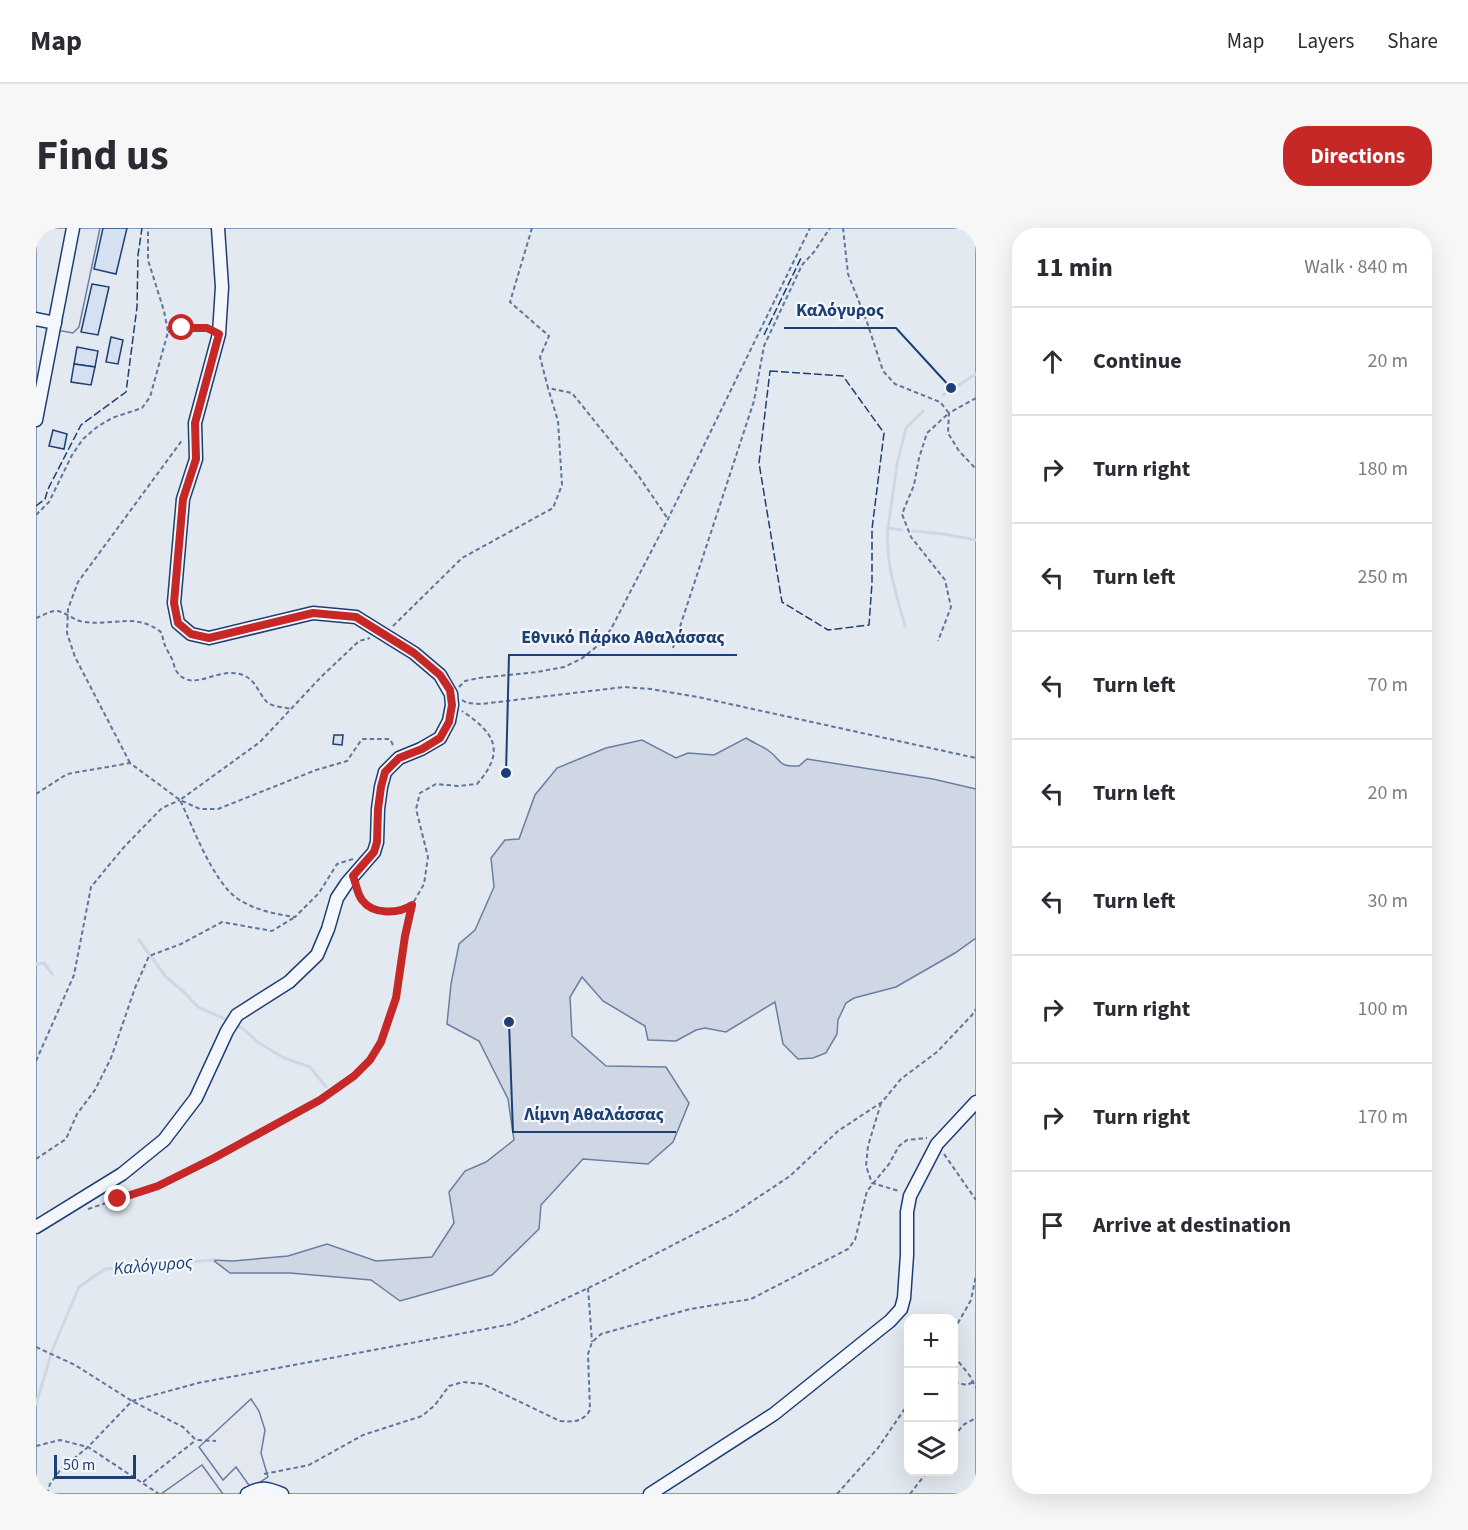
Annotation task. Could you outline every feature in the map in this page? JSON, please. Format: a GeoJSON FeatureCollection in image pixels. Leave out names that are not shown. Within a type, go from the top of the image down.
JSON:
{"type":"FeatureCollection","features":[{"type":"Feature","properties":{"kind":"lane"},"geometry":{"type":"LineString","coordinates":[[36,420],[73,228]]}},
{"type":"Feature","properties":{"kind":"lane"},"geometry":{"type":"LineString","coordinates":[[36,1227],[122,1174],[164,1140],[196,1098],[227,1031],[237,1015],[289,982],[317,955],[337,898],[374,852],[377,842],[381,787],[385,772],[399,758],[422,749],[440,738],[449,722],[452,705],[450,690],[440,675],[414,653],[356,617],[313,613],[209,638],[191,634],[178,623],[174,603],[183,499],[196,459],[195,423],[219,334],[222,287],[218,228]]}},
{"type":"Feature","properties":{"kind":"lane"},"geometry":{"type":"LineString","coordinates":[[36,319],[55,322]]}},
{"type":"Feature","properties":{"kind":"lane"},"geometry":{"type":"LineString","coordinates":[[650,1494],[774,1414],[890,1321],[901,1309],[904,1298],[907,1212],[910,1196],[937,1144],[976,1102]]}},
{"type":"Feature","properties":{"kind":"lane"},"geometry":{"type":"LineString","coordinates":[[247,1494],[259,1487],[282,1494]]}},
{"type":"Feature","properties":{"kind":"path"},"geometry":{"type":"LineString","coordinates":[[36,515],[49,502],[72,455],[83,439],[112,418],[142,408],[150,398],[168,332],[148,260],[148,228]]}},
{"type":"Feature","properties":{"kind":"path"},"geometry":{"type":"LineString","coordinates":[[36,1061],[74,975],[91,887],[124,846],[162,808],[180,800],[260,742],[321,677],[359,641],[384,634],[462,558],[553,508],[562,485],[558,421],[540,357],[549,336],[510,302],[532,228]]}},
{"type":"Feature","properties":{"kind":"path"},"geometry":{"type":"LineString","coordinates":[[810,228],[668,519],[611,629],[600,644],[581,659],[564,667],[465,681],[459,687],[458,693],[461,700],[467,703],[481,704],[638,687],[698,697],[976,758]]}},
{"type":"Feature","properties":{"kind":"path"},"geometry":{"type":"LineString","coordinates":[[673,648],[754,401],[764,346],[802,265],[830,228]]}},
{"type":"Feature","properties":{"kind":"path"},"geometry":{"type":"LineString","coordinates":[[843,228],[848,274],[883,371],[895,384],[940,402],[950,413],[948,433],[959,451],[976,469]]}},
{"type":"Feature","properties":{"kind":"path"},"geometry":{"type":"LineString","coordinates":[[168,332],[182,328],[207,328],[219,334]]}},
{"type":"Feature","properties":{"kind":"path"},"geometry":{"type":"LineString","coordinates":[[548,388],[572,393],[638,475],[668,519]]}},
{"type":"Feature","properties":{"kind":"path"},"geometry":{"type":"LineString","coordinates":[[938,641],[951,607],[945,580],[911,537],[902,514],[914,485],[927,433],[950,413],[976,398]]}},
{"type":"Feature","properties":{"kind":"path"},"geometry":{"type":"LineString","coordinates":[[195,423],[78,582],[68,609],[67,633],[75,657],[130,763],[180,800],[200,809],[218,809],[316,770],[346,761],[362,739],[390,739],[399,758]]}},
{"type":"Feature","properties":{"kind":"path"},"geometry":{"type":"LineString","coordinates":[[36,618],[47,612],[59,611],[82,622],[139,620],[153,625],[162,633],[164,648],[172,659],[176,672],[186,680],[201,681],[232,671],[248,678],[269,703],[291,709]]}},
{"type":"Feature","properties":{"kind":"path"},"geometry":{"type":"LineString","coordinates":[[87,1209],[158,1186],[277,1125],[320,1100],[354,1076],[370,1060],[381,1042],[396,998],[412,905],[424,884],[428,857],[416,809],[420,793],[436,783],[458,786],[477,784],[489,769],[494,756],[489,733],[452,705]]}},
{"type":"Feature","properties":{"kind":"path"},"geometry":{"type":"LineString","coordinates":[[36,794],[67,774],[130,763]]}},
{"type":"Feature","properties":{"kind":"path"},"geometry":{"type":"LineString","coordinates":[[180,800],[218,878],[237,898],[264,911],[295,917]]}},
{"type":"Feature","properties":{"kind":"path"},"geometry":{"type":"LineString","coordinates":[[36,1159],[66,1139],[77,1114],[95,1090],[111,1059],[135,988],[149,956],[181,944],[222,922],[272,931],[295,917],[319,893],[337,864],[355,858]]}},
{"type":"Feature","properties":{"kind":"path"},"geometry":{"type":"LineString","coordinates":[[353,876],[361,899],[370,907],[386,912],[405,910],[412,905]]}},
{"type":"Feature","properties":{"kind":"path"},"geometry":{"type":"LineString","coordinates":[[47,1494],[50,1484],[61,1469],[88,1447],[132,1401],[198,1383],[503,1326],[588,1288],[733,1215],[790,1176],[838,1131],[882,1102],[901,1079],[937,1052],[976,1010]]}},
{"type":"Feature","properties":{"kind":"path"},"geometry":{"type":"LineString","coordinates":[[882,1102],[868,1146],[866,1166],[873,1183],[910,1196]]}},
{"type":"Feature","properties":{"kind":"path"},"geometry":{"type":"LineString","coordinates":[[592,1342],[602,1334],[645,1321],[690,1309],[752,1299],[848,1250],[855,1240],[867,1191],[889,1164],[899,1146],[908,1140],[927,1138],[937,1144],[976,1200]]}},
{"type":"Feature","properties":{"kind":"path"},"geometry":{"type":"LineString","coordinates":[[958,1322],[970,1300],[976,1275]]}},
{"type":"Feature","properties":{"kind":"path"},"geometry":{"type":"LineString","coordinates":[[264,1474],[309,1465],[363,1435],[422,1416],[435,1405],[449,1386],[463,1382],[483,1384],[560,1421],[574,1422],[586,1417],[590,1410],[588,1354],[592,1342],[588,1288]]}},
{"type":"Feature","properties":{"kind":"path"},"geometry":{"type":"LineString","coordinates":[[36,1347],[75,1365],[132,1401],[183,1427],[196,1440]]}},
{"type":"Feature","properties":{"kind":"path"},"geometry":{"type":"LineString","coordinates":[[958,1361],[976,1388]]}},
{"type":"Feature","properties":{"kind":"path"},"geometry":{"type":"LineString","coordinates":[[958,1383],[967,1385],[973,1382]]}},
{"type":"Feature","properties":{"kind":"path"},"geometry":{"type":"LineString","coordinates":[[837,1494],[878,1448],[904,1411]]}},
{"type":"Feature","properties":{"kind":"path"},"geometry":{"type":"LineString","coordinates":[[958,1432],[963,1425],[976,1418]]}},
{"type":"Feature","properties":{"kind":"path"},"geometry":{"type":"LineString","coordinates":[[37,1446],[60,1440],[88,1447],[159,1494]]}},
{"type":"Feature","properties":{"kind":"path"},"geometry":{"type":"LineString","coordinates":[[143,1482],[196,1440],[216,1441]]}},
{"type":"Feature","properties":{"kind":"path"},"geometry":{"type":"LineString","coordinates":[[910,1494],[924,1476]]}},
{"type":"Feature","properties":{"kind":"shaded area"},"geometry":{"type":"Polygon","coordinates":[[[36,228],[976,228],[976,1494],[36,1494],[36,228]]]}},
{"type":"Feature","properties":{"kind":"shaded area"},"geometry":{"type":"Polygon","coordinates":[[[77,228],[100,228],[79,327],[73,333],[56,330],[77,228]]]}},
{"type":"Feature","properties":{"kind":"shaded area"},"geometry":{"type":"Polygon","coordinates":[[[746,738],[787,765],[799,766],[807,759],[933,779],[976,789],[976,938],[955,953],[896,987],[854,998],[846,1003],[838,1020],[837,1034],[826,1053],[813,1058],[798,1059],[783,1044],[775,1002],[726,1032],[705,1028],[696,1030],[676,1041],[648,1040],[645,1026],[603,1001],[582,977],[570,997],[572,1036],[606,1066],[666,1067],[689,1103],[673,1142],[648,1164],[583,1159],[541,1205],[539,1229],[492,1275],[400,1301],[371,1280],[290,1273],[230,1273],[213,1260],[233,1261],[288,1256],[327,1244],[376,1261],[432,1257],[454,1223],[449,1192],[465,1171],[486,1162],[514,1140],[508,1099],[479,1041],[447,1024],[451,984],[459,944],[475,930],[494,887],[491,858],[505,840],[519,839],[535,795],[557,768],[606,748],[642,740],[676,758],[688,753],[714,755],[746,738]]]}},
{"type":"Feature","properties":{"kind":"shaded area"},"geometry":{"type":"Polygon","coordinates":[[[251,1399],[259,1411],[265,1430],[261,1453],[268,1477],[251,1488],[236,1467],[223,1480],[199,1447],[251,1399]]]}},
{"type":"Feature","properties":{"kind":"shaded area"},"geometry":{"type":"Polygon","coordinates":[[[202,1465],[223,1494],[161,1494],[202,1465]]]}},
{"type":"Feature","properties":{"kind":"building"},"geometry":{"type":"Polygon","coordinates":[[[103,228],[127,228],[116,274],[94,269],[103,228]]]}},
{"type":"Feature","properties":{"kind":"building"},"geometry":{"type":"Polygon","coordinates":[[[92,284],[109,287],[98,335],[81,332],[92,284]]]}},
{"type":"Feature","properties":{"kind":"building"},"geometry":{"type":"Polygon","coordinates":[[[111,337],[123,340],[118,364],[106,362],[111,337]]]}},
{"type":"Feature","properties":{"kind":"building"},"geometry":{"type":"Polygon","coordinates":[[[77,347],[98,351],[95,367],[74,364],[77,347]]]}},
{"type":"Feature","properties":{"kind":"building"},"geometry":{"type":"Polygon","coordinates":[[[74,364],[95,367],[91,385],[71,382],[74,364]]]}},
{"type":"Feature","properties":{"kind":"building"},"geometry":{"type":"Polygon","coordinates":[[[53,430],[67,434],[64,449],[49,446],[53,430]]]}},
{"type":"Feature","properties":{"kind":"building"},"geometry":{"type":"Polygon","coordinates":[[[334,735],[343,735],[342,745],[333,744],[334,735]]]}},
{"type":"Feature","properties":{"kind":"waterway","name":"Καλόγυρος"},"geometry":{"type":"LineString","coordinates":[[943,395],[976,374]]}},
{"type":"Feature","properties":{"kind":"waterway"},"geometry":{"type":"LineString","coordinates":[[902,530],[888,528],[897,464],[906,428],[923,411]]}},
{"type":"Feature","properties":{"kind":"waterway"},"geometry":{"type":"LineString","coordinates":[[888,528],[890,565],[905,626]]}},
{"type":"Feature","properties":{"kind":"waterway"},"geometry":{"type":"LineString","coordinates":[[913,531],[976,540]]}},
{"type":"Feature","properties":{"kind":"waterway"},"geometry":{"type":"LineString","coordinates":[[139,940],[166,977],[198,1007],[230,1021]]}},
{"type":"Feature","properties":{"kind":"waterway"},"geometry":{"type":"LineString","coordinates":[[36,964],[44,963],[52,974]]}},
{"type":"Feature","properties":{"kind":"waterway"},"geometry":{"type":"LineString","coordinates":[[236,1024],[259,1043],[284,1058],[310,1067],[326,1087]]}},
{"type":"Feature","properties":{"kind":"waterway","name":"Καλόγυρος"},"geometry":{"type":"LineString","coordinates":[[36,1404],[53,1348],[79,1287],[105,1269],[213,1260]]}},
{"type":"Feature","properties":{"kind":"fence"},"geometry":{"type":"LineString","coordinates":[[36,506],[45,499],[81,425],[126,392],[137,307],[138,255],[142,228]]}},
{"type":"Feature","properties":{"kind":"fence"},"geometry":{"type":"LineString","coordinates":[[764,335],[801,258]]}},
{"type":"Feature","properties":{"kind":"fence"},"geometry":{"type":"LineString","coordinates":[[770,371],[843,376],[884,433],[872,529],[869,625],[828,630],[782,602],[759,463],[770,371]]}},
{"type":"Feature","properties":{"kind":"place","name":"Καλόγυρος"},"geometry":{"type":"Point","coordinates":[951,388]}},
{"type":"Feature","properties":{"kind":"place","name":"Εθνικό Πάρκο Αθαλάσσας"},"geometry":{"type":"Point","coordinates":[506,773]}},
{"type":"Feature","properties":{"kind":"place","name":"Λίμνη Αθαλάσσας"},"geometry":{"type":"Point","coordinates":[509,1022]}},
{"type":"Feature","properties":{"kind":"route"},"geometry":{"type":"LineString","coordinates":[[118,1199],[158,1186],[277,1125],[320,1100],[354,1076],[370,1060],[381,1042],[396,998],[412,905],[405,910],[386,912],[370,907],[361,899],[353,876],[374,852],[377,842],[381,787],[385,772],[399,758],[422,749],[440,738],[449,722],[452,705],[450,690],[440,675],[414,653],[356,617],[313,613],[209,638],[191,634],[178,623],[174,603],[183,499],[196,459],[195,423],[219,334],[207,328],[182,328]]}}]}
